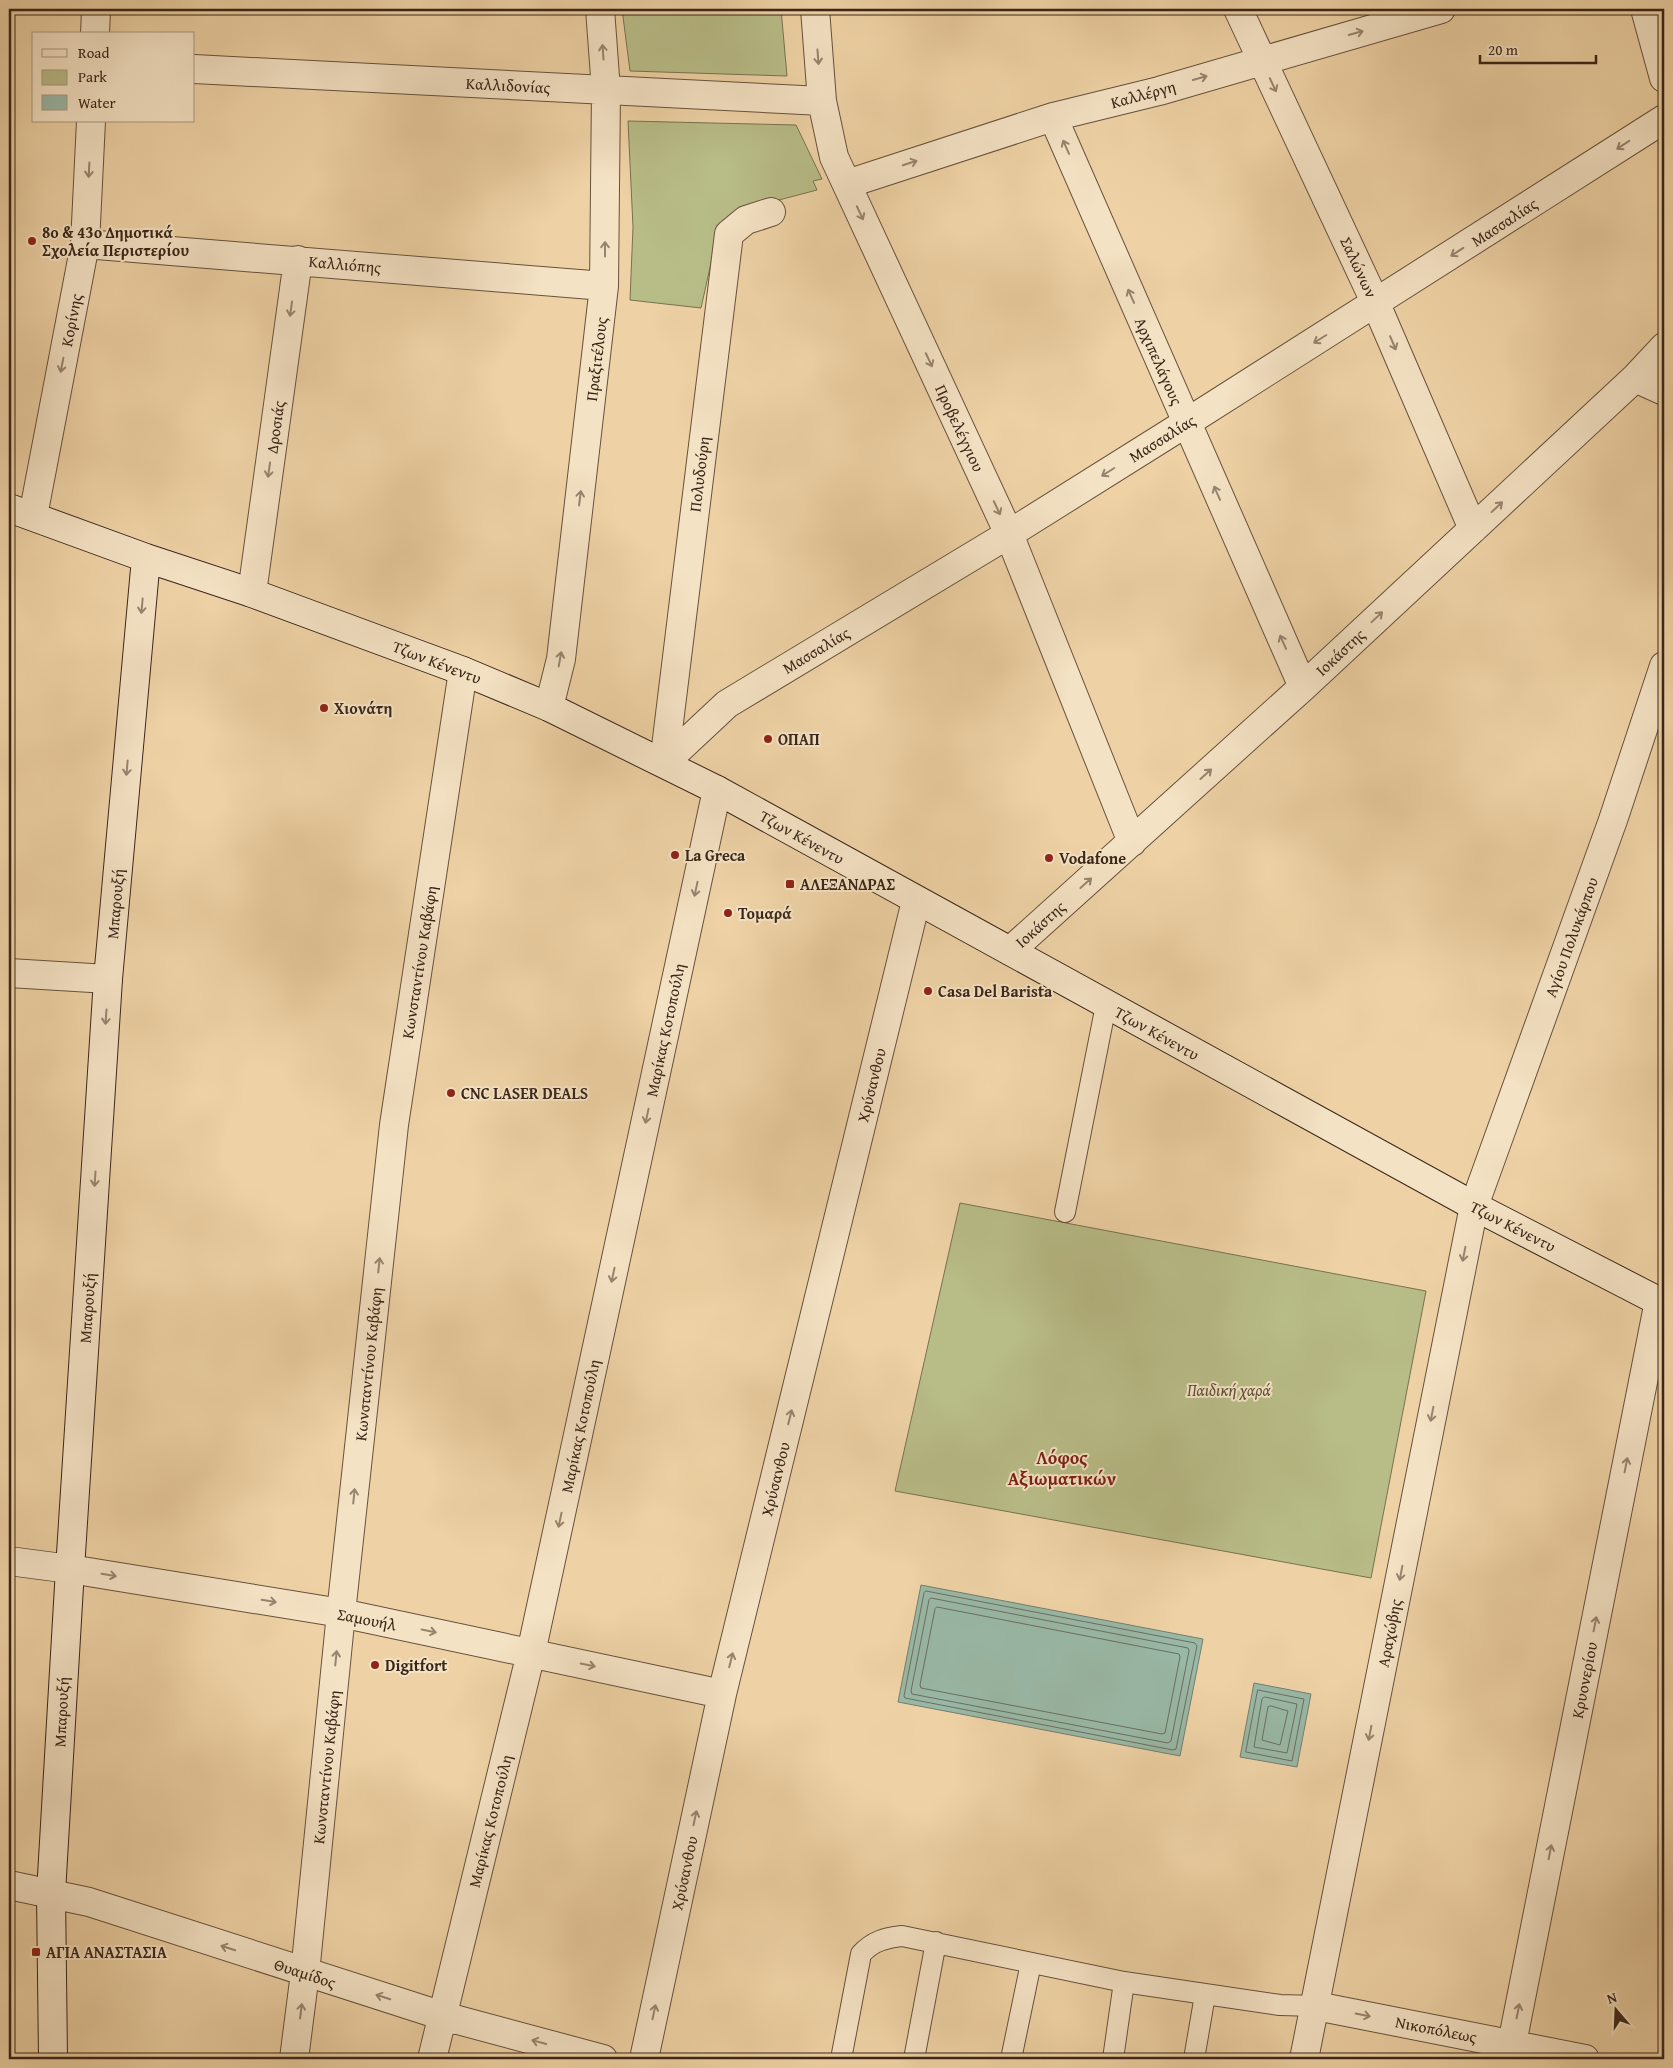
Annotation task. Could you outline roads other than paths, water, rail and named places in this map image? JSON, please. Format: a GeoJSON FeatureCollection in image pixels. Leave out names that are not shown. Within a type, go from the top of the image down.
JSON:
{"type":"FeatureCollection","features":[{"type":"Feature","properties":{"kind":"street"},"geometry":{"type":"LineString","coordinates":[[95,32],[96,9]]}},
{"type":"Feature","properties":{"kind":"street","name":"Πραξιτέλους"},"geometry":{"type":"LineString","coordinates":[[549,707],[561,659],[604,286],[606,90],[600,9]]}},
{"type":"Feature","properties":{"kind":"street","name":"Προβελέγγιου"},"geometry":{"type":"LineString","coordinates":[[815,9],[822,101],[834,157],[1009,534],[1132,842]]}},
{"type":"Feature","properties":{"kind":"street","name":"Σαλώνων"},"geometry":{"type":"LineString","coordinates":[[1238,9],[1376,304],[1472,529]]}},
{"type":"Feature","properties":{"kind":"street","name":"Καλλέργη"},"geometry":{"type":"LineString","coordinates":[[847,184],[1053,117],[1159,90],[1441,9]]}},
{"type":"Feature","properties":{"kind":"street"},"geometry":{"type":"LineString","coordinates":[[1645,9],[1664,78]]}},
{"type":"Feature","properties":{"kind":"street","name":"Καλλιδονίας"},"geometry":{"type":"LineString","coordinates":[[195,69],[822,101]]}},
{"type":"Feature","properties":{"kind":"street","name":"Αρχιπελάγους"},"geometry":{"type":"LineString","coordinates":[[1053,117],[1303,686]]}},
{"type":"Feature","properties":{"kind":"street","name":"Μασσαλίας"},"geometry":{"type":"LineString","coordinates":[[664,763],[727,704],[1009,534],[1376,304],[1664,119]]}},
{"type":"Feature","properties":{"kind":"street","name":"Κορίνης"},"geometry":{"type":"LineString","coordinates":[[21,512],[85,244],[91,122]]}},
{"type":"Feature","properties":{"kind":"street","name":"Πολυδούρη"},"geometry":{"type":"LineString","coordinates":[[664,763],[729,234],[746,220],[771,212]]}},
{"type":"Feature","properties":{"kind":"street","name":"Καλλιόπης"},"geometry":{"type":"LineString","coordinates":[[85,244],[604,286]]}},
{"type":"Feature","properties":{"kind":"street","name":"Δροσιάς"},"geometry":{"type":"LineString","coordinates":[[252,593],[298,260]]}},
{"type":"Feature","properties":{"kind":"street","name":"Ιοκάστης"},"geometry":{"type":"LineString","coordinates":[[1010,951],[1303,686],[1635,378],[1664,347]]}},
{"type":"Feature","properties":{"kind":"street"},"geometry":{"type":"LineString","coordinates":[[1635,378],[1664,391]]}},
{"type":"Feature","properties":{"kind":"street","name":"Τζων Κένεντυ"},"geometry":{"type":"LineString","coordinates":[[21,512],[146,558],[252,593],[463,671],[549,707],[717,790],[1474,1206],[1661,1303]]}},
{"type":"Feature","properties":{"kind":"street","name":"Μπαρουξή"},"geometry":{"type":"LineString","coordinates":[[53,2059],[51,1893],[70,1569],[108,979],[146,558]]}},
{"type":"Feature","properties":{"kind":"street","name":"Αγίου Πολυκάρπου"},"geometry":{"type":"LineString","coordinates":[[1474,1206],[1613,820],[1664,666]]}},
{"type":"Feature","properties":{"kind":"street","name":"Κωνσταντίνου Καβάφη"},"geometry":{"type":"LineString","coordinates":[[294,2059],[306,1973],[341,1613],[394,1125],[463,671]]}},
{"type":"Feature","properties":{"kind":"street","name":"Μαρίκας Κοτοπούλη"},"geometry":{"type":"LineString","coordinates":[[432,2059],[531,1653],[717,790]]}},
{"type":"Feature","properties":{"kind":"street","name":"Χρύσανθου"},"geometry":{"type":"LineString","coordinates":[[644,2059],[722,1694],[916,901]]}},
{"type":"Feature","properties":{"kind":"street"},"geometry":{"type":"LineString","coordinates":[[9,973],[108,979]]}},
{"type":"Feature","properties":{"kind":"street","name":"Αραχώβης"},"geometry":{"type":"LineString","coordinates":[[1304,2059],[1474,1206]]}},
{"type":"Feature","properties":{"kind":"street","name":"Κρυονερίου"},"geometry":{"type":"LineString","coordinates":[[1510,2052],[1661,1303]]}},
{"type":"Feature","properties":{"kind":"street","name":"Σαμουήλ"},"geometry":{"type":"LineString","coordinates":[[9,1561],[70,1569],[341,1613],[722,1694]]}},
{"type":"Feature","properties":{"kind":"street","name":"Θυαμίδος"},"geometry":{"type":"LineString","coordinates":[[9,1885],[89,1902],[443,2016],[603,2059]]}},
{"type":"Feature","properties":{"kind":"street","name":"Νικοπόλεως"},"geometry":{"type":"LineString","coordinates":[[1316,2006],[1510,2052],[1586,2059]]}},
{"type":"Feature","properties":{"kind":"lane"},"geometry":{"type":"LineString","coordinates":[[1064,1212],[1106,1005]]}},
{"type":"Feature","properties":{"kind":"lane"},"geometry":{"type":"LineString","coordinates":[[841,2059],[861,1954],[869,1945],[884,1938],[902,1936],[936,1942],[1124,1982],[1205,1995],[1280,2005],[1316,2006]]}},
{"type":"Feature","properties":{"kind":"lane"},"geometry":{"type":"LineString","coordinates":[[914,2059],[936,1942]]}},
{"type":"Feature","properties":{"kind":"lane"},"geometry":{"type":"LineString","coordinates":[[1011,2059],[1031,1963]]}},
{"type":"Feature","properties":{"kind":"lane"},"geometry":{"type":"LineString","coordinates":[[1113,2059],[1124,1982]]}},
{"type":"Feature","properties":{"kind":"lane"},"geometry":{"type":"LineString","coordinates":[[1194,2059],[1205,1995]]}},
{"type":"Feature","properties":{"kind":"water"},"geometry":{"type":"Polygon","coordinates":[[[921,1585],[1203,1639],[1180,1756],[898,1702],[921,1585]]]}},
{"type":"Feature","properties":{"kind":"water"},"geometry":{"type":"Polygon","coordinates":[[[1254,1683],[1311,1694],[1297,1767],[1240,1757],[1254,1683]]]}},
{"type":"Feature","properties":{"kind":"place","name":"8ο & 43ο Δημοτικά Σχολεία Περιστερίου"},"geometry":{"type":"Point","coordinates":[32,241]}},
{"type":"Feature","properties":{"kind":"place","name":"Χιονάτη"},"geometry":{"type":"Point","coordinates":[324,708]}},
{"type":"Feature","properties":{"kind":"place","name":"ΟΠΑΠ"},"geometry":{"type":"Point","coordinates":[768,739]}},
{"type":"Feature","properties":{"kind":"place","name":"La Greca"},"geometry":{"type":"Point","coordinates":[675,855]}},
{"type":"Feature","properties":{"kind":"place","name":"Vodafone"},"geometry":{"type":"Point","coordinates":[1049,858]}},
{"type":"Feature","properties":{"kind":"place","name":"ΑΛΕΞΑΝΔΡΑΣ"},"geometry":{"type":"Point","coordinates":[790,884]}},
{"type":"Feature","properties":{"kind":"place","name":"Τομαρά"},"geometry":{"type":"Point","coordinates":[728,913]}},
{"type":"Feature","properties":{"kind":"place","name":"Casa Del Barista"},"geometry":{"type":"Point","coordinates":[928,991]}},
{"type":"Feature","properties":{"kind":"place","name":"CNC LASER DEALS"},"geometry":{"type":"Point","coordinates":[451,1093]}},
{"type":"Feature","properties":{"kind":"place","name":"Digitfort"},"geometry":{"type":"Point","coordinates":[375,1665]}},
{"type":"Feature","properties":{"kind":"place","name":"ΑΓΙΑ ΑΝΑΣΤΑΣΙΑ"},"geometry":{"type":"Point","coordinates":[36,1952]}},
{"type":"Feature","properties":{"kind":"district","name":"Λόφος Αξιωματικών"},"geometry":{"type":"Point","coordinates":[1062,1468]}},
{"type":"Feature","properties":{"kind":"park label","name":"Παιδική χαρά"},"geometry":{"type":"Point","coordinates":[1229,1390]}}]}
